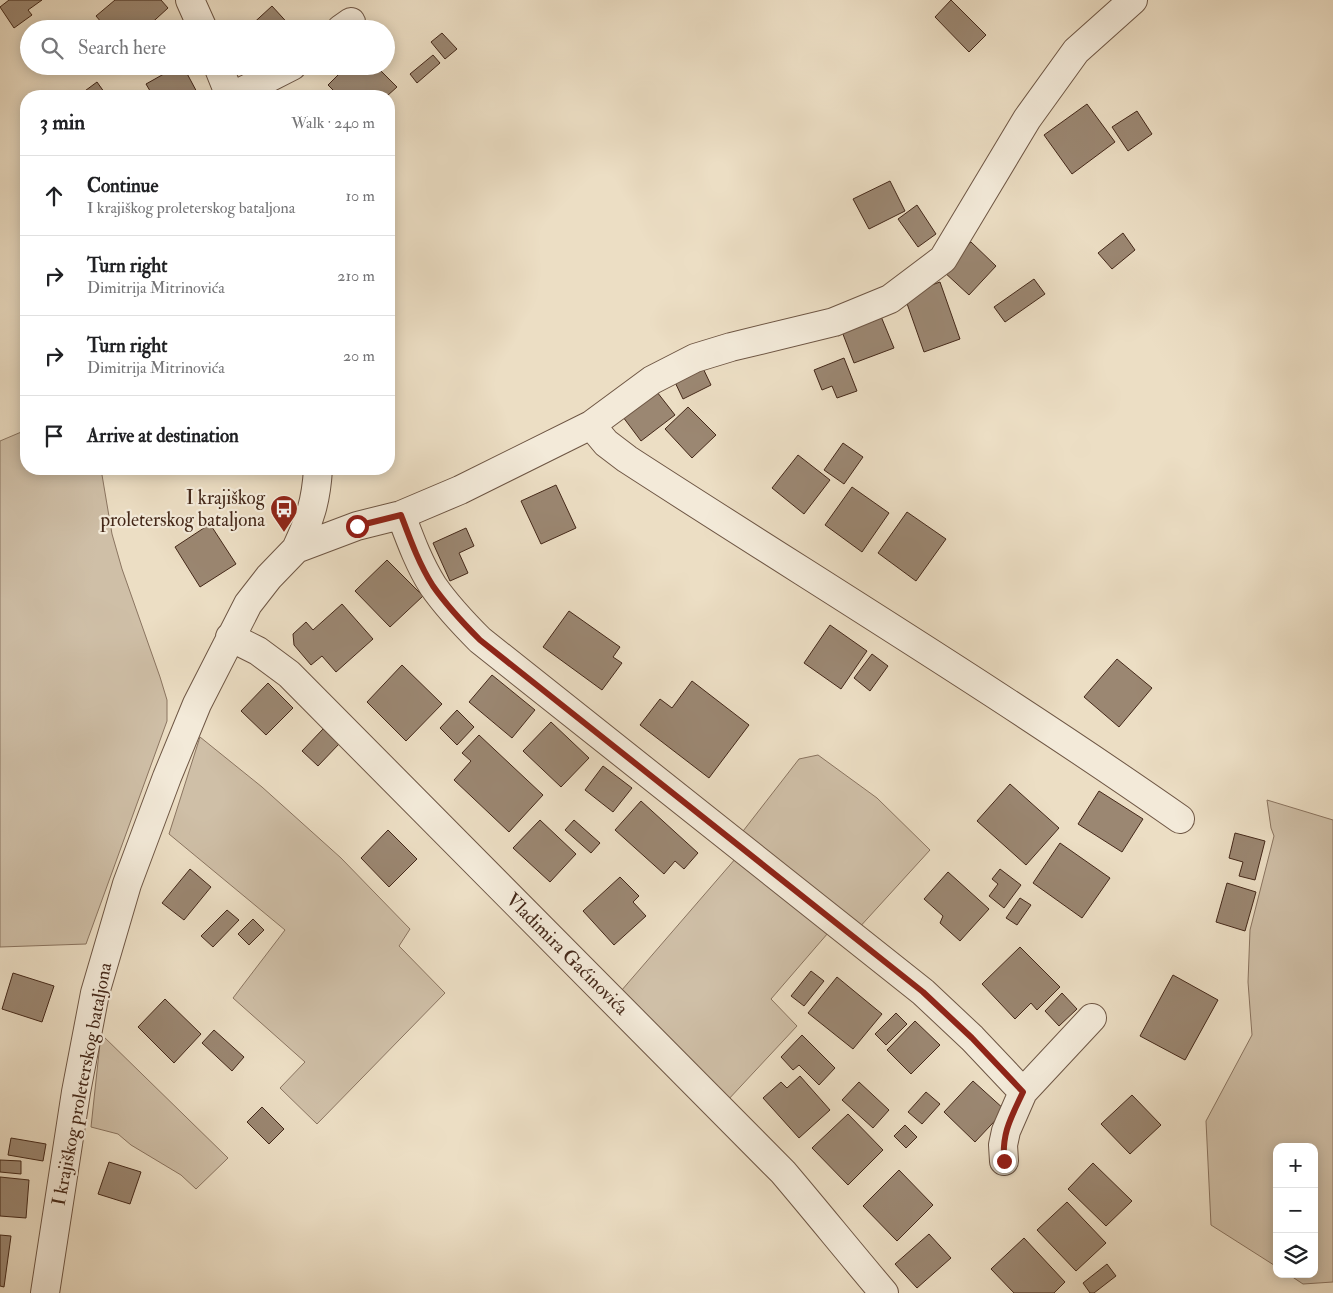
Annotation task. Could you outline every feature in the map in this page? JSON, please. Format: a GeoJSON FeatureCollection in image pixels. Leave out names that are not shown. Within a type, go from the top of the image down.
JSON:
{"type":"FeatureCollection","features":[{"type":"Feature","properties":{"kind":"street"},"geometry":{"type":"LineString","coordinates":[[190,0],[199,20]]}},
{"type":"Feature","properties":{"kind":"street","name":"I krajiškog proleterskog bataljona"},"geometry":{"type":"LineString","coordinates":[[45,1293],[76,1092],[96,993],[126,884],[197,704],[248,604],[269,577],[296,549],[357,526],[401,515],[460,490],[591,425],[652,380],[695,358],[731,347],[834,322],[890,299],[943,259],[1028,118],[1076,51],[1133,0]]}},
{"type":"Feature","properties":{"kind":"street"},"geometry":{"type":"LineString","coordinates":[[222,75],[228,90]]}},
{"type":"Feature","properties":{"kind":"street"},"geometry":{"type":"LineString","coordinates":[[243,90],[274,75]]}},
{"type":"Feature","properties":{"kind":"street"},"geometry":{"type":"LineString","coordinates":[[591,425],[606,444],[627,459],[967,676],[1128,783],[1180,820]]}},
{"type":"Feature","properties":{"kind":"street"},"geometry":{"type":"LineString","coordinates":[[296,549],[308,523],[316,495],[318,475]]}},
{"type":"Feature","properties":{"kind":"street"},"geometry":{"type":"LineString","coordinates":[[316,495],[334,518],[357,526]]}},
{"type":"Feature","properties":{"kind":"street"},"geometry":{"type":"LineString","coordinates":[[401,515],[417,556],[433,586],[458,618],[480,640],[923,992],[972,1038],[1023,1092]]}},
{"type":"Feature","properties":{"kind":"street","name":"Vladimira Gaćinovića"},"geometry":{"type":"LineString","coordinates":[[230,637],[258,651],[289,674],[303,688],[783,1172],[884,1293]]}},
{"type":"Feature","properties":{"kind":"street"},"geometry":{"type":"LineString","coordinates":[[1004,1161],[1003,1145],[1006,1131],[1023,1092],[1092,1018]]}},
{"type":"Feature","properties":{"kind":"shaded area"},"geometry":{"type":"Polygon","coordinates":[[[20,433],[20,475],[102,475],[112,534],[122,569],[167,700],[167,721],[86,944],[0,947],[0,441],[20,433]]]}},
{"type":"Feature","properties":{"kind":"shaded area"},"geometry":{"type":"Polygon","coordinates":[[[200,737],[262,787],[341,858],[410,929],[399,946],[445,993],[317,1124],[280,1088],[305,1062],[233,998],[285,930],[169,834],[200,737]]]}},
{"type":"Feature","properties":{"kind":"shaded area"},"geometry":{"type":"Polygon","coordinates":[[[818,755],[877,798],[930,850],[857,930],[740,835],[799,759],[818,755]]]}},
{"type":"Feature","properties":{"kind":"shaded area"},"geometry":{"type":"Polygon","coordinates":[[[1267,800],[1333,820],[1333,1282],[1303,1284],[1294,1278],[1318,1278],[1318,1143],[1273,1143],[1273,1264],[1211,1225],[1206,1121],[1252,1035],[1248,982],[1250,930],[1274,836],[1267,800]]]}},
{"type":"Feature","properties":{"kind":"shaded area"},"geometry":{"type":"Polygon","coordinates":[[[736,858],[828,933],[771,999],[797,1026],[727,1101],[621,991],[736,858]]]}},
{"type":"Feature","properties":{"kind":"shaded area"},"geometry":{"type":"Polygon","coordinates":[[[101,1034],[228,1158],[196,1189],[181,1175],[131,1145],[118,1134],[91,1127],[101,1034]]]}},
{"type":"Feature","properties":{"kind":"building"},"geometry":{"type":"Polygon","coordinates":[[[9,0],[42,0],[28,10],[32,15],[25,20],[20,20],[20,24],[14,28],[0,7],[9,0]]]}},
{"type":"Feature","properties":{"kind":"building"},"geometry":{"type":"Polygon","coordinates":[[[115,0],[161,0],[168,8],[155,20],[99,20],[96,16],[115,0]]]}},
{"type":"Feature","properties":{"kind":"building"},"geometry":{"type":"Polygon","coordinates":[[[951,0],[986,35],[969,52],[935,17],[951,0]]]}},
{"type":"Feature","properties":{"kind":"building"},"geometry":{"type":"Polygon","coordinates":[[[272,6],[285,20],[257,20],[272,6]]]}},
{"type":"Feature","properties":{"kind":"building"},"geometry":{"type":"Polygon","coordinates":[[[442,33],[457,49],[445,59],[431,42],[442,33]]]}},
{"type":"Feature","properties":{"kind":"building"},"geometry":{"type":"Polygon","coordinates":[[[433,55],[440,63],[417,83],[410,74],[433,55]]]}},
{"type":"Feature","properties":{"kind":"building"},"geometry":{"type":"Polygon","coordinates":[[[162,75],[188,75],[196,90],[150,90],[146,84],[162,75]]]}},
{"type":"Feature","properties":{"kind":"building"},"geometry":{"type":"Polygon","coordinates":[[[338,75],[385,75],[397,87],[394,90],[333,90],[328,85],[338,75]]]}},
{"type":"Feature","properties":{"kind":"building"},"geometry":{"type":"Polygon","coordinates":[[[97,82],[103,90],[86,90],[97,82]]]}},
{"type":"Feature","properties":{"kind":"building"},"geometry":{"type":"Polygon","coordinates":[[[1087,104],[1115,142],[1072,174],[1044,135],[1087,104]]]}},
{"type":"Feature","properties":{"kind":"building"},"geometry":{"type":"Polygon","coordinates":[[[1137,111],[1152,134],[1128,151],[1112,127],[1137,111]]]}},
{"type":"Feature","properties":{"kind":"building"},"geometry":{"type":"Polygon","coordinates":[[[890,181],[905,211],[869,229],[853,199],[890,181]]]}},
{"type":"Feature","properties":{"kind":"building"},"geometry":{"type":"Polygon","coordinates":[[[917,205],[936,234],[918,247],[898,219],[917,205]]]}},
{"type":"Feature","properties":{"kind":"building"},"geometry":{"type":"Polygon","coordinates":[[[1123,233],[1135,250],[1112,269],[1098,253],[1123,233]]]}},
{"type":"Feature","properties":{"kind":"building"},"geometry":{"type":"Polygon","coordinates":[[[971,242],[996,266],[969,295],[943,271],[971,242]]]}},
{"type":"Feature","properties":{"kind":"building"},"geometry":{"type":"Polygon","coordinates":[[[1034,279],[1045,294],[1005,322],[994,307],[1034,279]]]}},
{"type":"Feature","properties":{"kind":"building"},"geometry":{"type":"Polygon","coordinates":[[[940,282],[960,339],[924,352],[904,295],[940,282]]]}},
{"type":"Feature","properties":{"kind":"building"},"geometry":{"type":"Polygon","coordinates":[[[880,314],[894,348],[854,363],[841,329],[880,314]]]}},
{"type":"Feature","properties":{"kind":"building"},"geometry":{"type":"Polygon","coordinates":[[[844,358],[857,391],[837,398],[832,386],[822,390],[814,370],[844,358]]]}},
{"type":"Feature","properties":{"kind":"building"},"geometry":{"type":"Polygon","coordinates":[[[700,362],[711,385],[683,399],[672,376],[700,362]]]}},
{"type":"Feature","properties":{"kind":"building"},"geometry":{"type":"Polygon","coordinates":[[[657,392],[675,415],[641,441],[623,417],[657,392]]]}},
{"type":"Feature","properties":{"kind":"building"},"geometry":{"type":"Polygon","coordinates":[[[688,407],[716,435],[692,458],[665,429],[688,407]]]}},
{"type":"Feature","properties":{"kind":"building"},"geometry":{"type":"Polygon","coordinates":[[[843,443],[863,457],[844,484],[824,470],[843,443]]]}},
{"type":"Feature","properties":{"kind":"building"},"geometry":{"type":"Polygon","coordinates":[[[798,455],[830,480],[804,514],[772,488],[798,455]]]}},
{"type":"Feature","properties":{"kind":"building"},"geometry":{"type":"Polygon","coordinates":[[[556,485],[576,528],[541,544],[521,501],[556,485]]]}},
{"type":"Feature","properties":{"kind":"building"},"geometry":{"type":"Polygon","coordinates":[[[852,487],[889,513],[862,552],[825,525],[852,487]]]}},
{"type":"Feature","properties":{"kind":"building"},"geometry":{"type":"Polygon","coordinates":[[[907,512],[946,539],[916,581],[878,553],[907,512]]]}},
{"type":"Feature","properties":{"kind":"building"},"geometry":{"type":"Polygon","coordinates":[[[210,524],[236,564],[200,587],[175,547],[210,524]]]}},
{"type":"Feature","properties":{"kind":"building"},"geometry":{"type":"Polygon","coordinates":[[[466,528],[474,546],[459,553],[468,573],[450,581],[433,543],[466,528]]]}},
{"type":"Feature","properties":{"kind":"building"},"geometry":{"type":"Polygon","coordinates":[[[387,560],[423,596],[390,627],[355,591],[387,560]]]}},
{"type":"Feature","properties":{"kind":"building"},"geometry":{"type":"Polygon","coordinates":[[[342,604],[373,639],[336,672],[322,656],[311,665],[294,645],[293,634],[306,622],[313,630],[342,604]]]}},
{"type":"Feature","properties":{"kind":"building"},"geometry":{"type":"Polygon","coordinates":[[[569,611],[620,647],[613,657],[622,663],[602,690],[543,647],[569,611]]]}},
{"type":"Feature","properties":{"kind":"building"},"geometry":{"type":"Polygon","coordinates":[[[830,625],[867,651],[841,689],[804,663],[830,625]]]}},
{"type":"Feature","properties":{"kind":"building"},"geometry":{"type":"Polygon","coordinates":[[[872,654],[888,666],[870,691],[854,678],[872,654]]]}},
{"type":"Feature","properties":{"kind":"building"},"geometry":{"type":"Polygon","coordinates":[[[1117,659],[1152,688],[1119,727],[1084,697],[1117,659]]]}},
{"type":"Feature","properties":{"kind":"building"},"geometry":{"type":"Polygon","coordinates":[[[402,665],[442,704],[406,741],[367,702],[402,665]]]}},
{"type":"Feature","properties":{"kind":"building"},"geometry":{"type":"Polygon","coordinates":[[[492,675],[535,710],[512,738],[469,702],[492,675]]]}},
{"type":"Feature","properties":{"kind":"building"},"geometry":{"type":"Polygon","coordinates":[[[692,681],[749,725],[709,778],[640,725],[660,699],[672,708],[692,681]]]}},
{"type":"Feature","properties":{"kind":"building"},"geometry":{"type":"Polygon","coordinates":[[[268,683],[293,708],[266,735],[241,711],[268,683]]]}},
{"type":"Feature","properties":{"kind":"building"},"geometry":{"type":"Polygon","coordinates":[[[457,710],[474,727],[457,745],[440,728],[457,710]]]}},
{"type":"Feature","properties":{"kind":"building"},"geometry":{"type":"Polygon","coordinates":[[[551,722],[589,758],[561,787],[523,751],[551,722]]]}},
{"type":"Feature","properties":{"kind":"building"},"geometry":{"type":"Polygon","coordinates":[[[323,729],[339,744],[318,766],[302,751],[323,729]]]}},
{"type":"Feature","properties":{"kind":"building"},"geometry":{"type":"Polygon","coordinates":[[[479,735],[543,795],[509,832],[454,780],[471,761],[462,753],[479,735]]]}},
{"type":"Feature","properties":{"kind":"building"},"geometry":{"type":"Polygon","coordinates":[[[603,766],[632,788],[613,812],[585,790],[603,766]]]}},
{"type":"Feature","properties":{"kind":"building"},"geometry":{"type":"Polygon","coordinates":[[[1010,784],[1059,828],[1026,865],[977,821],[1010,784]]]}},
{"type":"Feature","properties":{"kind":"building"},"geometry":{"type":"Polygon","coordinates":[[[1099,791],[1143,819],[1122,852],[1078,824],[1099,791]]]}},
{"type":"Feature","properties":{"kind":"building"},"geometry":{"type":"Polygon","coordinates":[[[641,801],[698,853],[684,869],[675,861],[664,874],[615,830],[641,801]]]}},
{"type":"Feature","properties":{"kind":"building"},"geometry":{"type":"Polygon","coordinates":[[[540,820],[576,854],[550,882],[513,848],[540,820]]]}},
{"type":"Feature","properties":{"kind":"building"},"geometry":{"type":"Polygon","coordinates":[[[574,820],[600,843],[591,853],[565,830],[574,820]]]}},
{"type":"Feature","properties":{"kind":"building"},"geometry":{"type":"Polygon","coordinates":[[[388,830],[417,859],[389,887],[361,858],[388,830]]]}},
{"type":"Feature","properties":{"kind":"building"},"geometry":{"type":"Polygon","coordinates":[[[1235,833],[1265,841],[1255,880],[1239,876],[1243,862],[1229,858],[1235,833]]]}},
{"type":"Feature","properties":{"kind":"building"},"geometry":{"type":"Polygon","coordinates":[[[1060,843],[1110,878],[1082,918],[1033,883],[1060,843]]]}},
{"type":"Feature","properties":{"kind":"building"},"geometry":{"type":"Polygon","coordinates":[[[190,869],[211,887],[184,920],[162,903],[190,869]]]}},
{"type":"Feature","properties":{"kind":"building"},"geometry":{"type":"Polygon","coordinates":[[[1000,869],[1021,885],[1004,908],[989,896],[998,884],[992,879],[1000,869]]]}},
{"type":"Feature","properties":{"kind":"building"},"geometry":{"type":"Polygon","coordinates":[[[948,872],[989,909],[960,941],[940,923],[943,916],[924,899],[948,872]]]}},
{"type":"Feature","properties":{"kind":"building"},"geometry":{"type":"Polygon","coordinates":[[[620,877],[639,896],[633,902],[646,916],[614,945],[583,911],[620,877]]]}},
{"type":"Feature","properties":{"kind":"building"},"geometry":{"type":"Polygon","coordinates":[[[1227,883],[1256,892],[1245,931],[1216,922],[1227,883]]]}},
{"type":"Feature","properties":{"kind":"building"},"geometry":{"type":"Polygon","coordinates":[[[1020,898],[1031,905],[1017,925],[1006,918],[1020,898]]]}},
{"type":"Feature","properties":{"kind":"building"},"geometry":{"type":"Polygon","coordinates":[[[227,910],[239,920],[213,947],[201,936],[227,910]]]}},
{"type":"Feature","properties":{"kind":"building"},"geometry":{"type":"Polygon","coordinates":[[[253,919],[264,930],[249,945],[238,934],[253,919]]]}},
{"type":"Feature","properties":{"kind":"building"},"geometry":{"type":"Polygon","coordinates":[[[1020,947],[1060,987],[1037,1010],[1031,1003],[1015,1019],[982,984],[1020,947]]]}},
{"type":"Feature","properties":{"kind":"building"},"geometry":{"type":"Polygon","coordinates":[[[811,971],[824,981],[804,1006],[791,996],[811,971]]]}},
{"type":"Feature","properties":{"kind":"building"},"geometry":{"type":"Polygon","coordinates":[[[13,973],[54,986],[42,1022],[2,1009],[13,973]]]}},
{"type":"Feature","properties":{"kind":"building"},"geometry":{"type":"Polygon","coordinates":[[[1173,975],[1218,1000],[1185,1060],[1140,1036],[1173,975]]]}},
{"type":"Feature","properties":{"kind":"building"},"geometry":{"type":"Polygon","coordinates":[[[837,977],[882,1014],[853,1049],[808,1013],[837,977]]]}},
{"type":"Feature","properties":{"kind":"building"},"geometry":{"type":"Polygon","coordinates":[[[1062,993],[1077,1009],[1059,1026],[1045,1011],[1062,993]]]}},
{"type":"Feature","properties":{"kind":"building"},"geometry":{"type":"Polygon","coordinates":[[[165,999],[201,1034],[174,1063],[138,1027],[165,999]]]}},
{"type":"Feature","properties":{"kind":"building"},"geometry":{"type":"Polygon","coordinates":[[[896,1013],[907,1024],[886,1045],[875,1034],[896,1013]]]}},
{"type":"Feature","properties":{"kind":"building"},"geometry":{"type":"Polygon","coordinates":[[[915,1021],[940,1045],[911,1074],[887,1050],[915,1021]]]}},
{"type":"Feature","properties":{"kind":"building"},"geometry":{"type":"Polygon","coordinates":[[[214,1030],[244,1057],[232,1071],[202,1043],[214,1030]]]}},
{"type":"Feature","properties":{"kind":"building"},"geometry":{"type":"Polygon","coordinates":[[[802,1035],[835,1068],[819,1085],[799,1065],[793,1070],[781,1057],[802,1035]]]}},
{"type":"Feature","properties":{"kind":"building"},"geometry":{"type":"Polygon","coordinates":[[[800,1076],[830,1110],[799,1138],[763,1098],[781,1082],[787,1088],[800,1076]]]}},
{"type":"Feature","properties":{"kind":"building"},"geometry":{"type":"Polygon","coordinates":[[[973,1081],[1005,1110],[975,1142],[944,1112],[973,1081]]]}},
{"type":"Feature","properties":{"kind":"building"},"geometry":{"type":"Polygon","coordinates":[[[859,1082],[889,1110],[873,1128],[842,1100],[859,1082]]]}},
{"type":"Feature","properties":{"kind":"building"},"geometry":{"type":"Polygon","coordinates":[[[926,1092],[940,1104],[922,1124],[908,1112],[926,1092]]]}},
{"type":"Feature","properties":{"kind":"building"},"geometry":{"type":"Polygon","coordinates":[[[1132,1095],[1161,1125],[1130,1154],[1101,1124],[1132,1095]]]}},
{"type":"Feature","properties":{"kind":"building"},"geometry":{"type":"Polygon","coordinates":[[[262,1107],[284,1129],[269,1144],[247,1122],[262,1107]]]}},
{"type":"Feature","properties":{"kind":"building"},"geometry":{"type":"Polygon","coordinates":[[[848,1114],[883,1150],[848,1185],[812,1148],[848,1114]]]}},
{"type":"Feature","properties":{"kind":"building"},"geometry":{"type":"Polygon","coordinates":[[[905,1125],[917,1137],[906,1148],[894,1136],[905,1125]]]}},
{"type":"Feature","properties":{"kind":"building"},"geometry":{"type":"Polygon","coordinates":[[[11,1138],[46,1144],[43,1161],[8,1155],[11,1138]]]}},
{"type":"Feature","properties":{"kind":"building"},"geometry":{"type":"Polygon","coordinates":[[[0,1160],[21,1161],[21,1174],[0,1172],[0,1160]]]}},
{"type":"Feature","properties":{"kind":"building"},"geometry":{"type":"Polygon","coordinates":[[[109,1162],[141,1172],[130,1204],[98,1194],[109,1162]]]}},
{"type":"Feature","properties":{"kind":"building"},"geometry":{"type":"Polygon","coordinates":[[[1093,1163],[1132,1201],[1106,1226],[1068,1189],[1093,1163]]]}},
{"type":"Feature","properties":{"kind":"building"},"geometry":{"type":"Polygon","coordinates":[[[899,1170],[933,1205],[897,1241],[863,1206],[899,1170]]]}},
{"type":"Feature","properties":{"kind":"building"},"geometry":{"type":"Polygon","coordinates":[[[0,1177],[29,1180],[26,1218],[0,1216],[0,1177]]]}},
{"type":"Feature","properties":{"kind":"building"},"geometry":{"type":"Polygon","coordinates":[[[1067,1202],[1106,1243],[1076,1271],[1037,1230],[1067,1202]]]}},
{"type":"Feature","properties":{"kind":"building"},"geometry":{"type":"Polygon","coordinates":[[[929,1234],[951,1258],[917,1288],[895,1264],[929,1234]]]}},
{"type":"Feature","properties":{"kind":"building"},"geometry":{"type":"Polygon","coordinates":[[[0,1235],[11,1236],[4,1287],[0,1286],[0,1235]]]}},
{"type":"Feature","properties":{"kind":"building"},"geometry":{"type":"Polygon","coordinates":[[[1024,1238],[1065,1282],[1054,1293],[1014,1293],[991,1269],[1024,1238]]]}},
{"type":"Feature","properties":{"kind":"building"},"geometry":{"type":"Polygon","coordinates":[[[1107,1264],[1116,1276],[1094,1293],[1090,1293],[1083,1283],[1107,1264]]]}},
{"type":"Feature","properties":{"kind":"place","name":"I krajiškog proleterskog bataljona"},"geometry":{"type":"Point","coordinates":[284,533]}},
{"type":"Feature","properties":{"kind":"route"},"geometry":{"type":"LineString","coordinates":[[357,526],[401,515],[417,556],[433,586],[458,618],[480,640],[923,992],[972,1038],[1023,1092],[1006,1131],[1003,1145],[1004,1161]]}}]}
